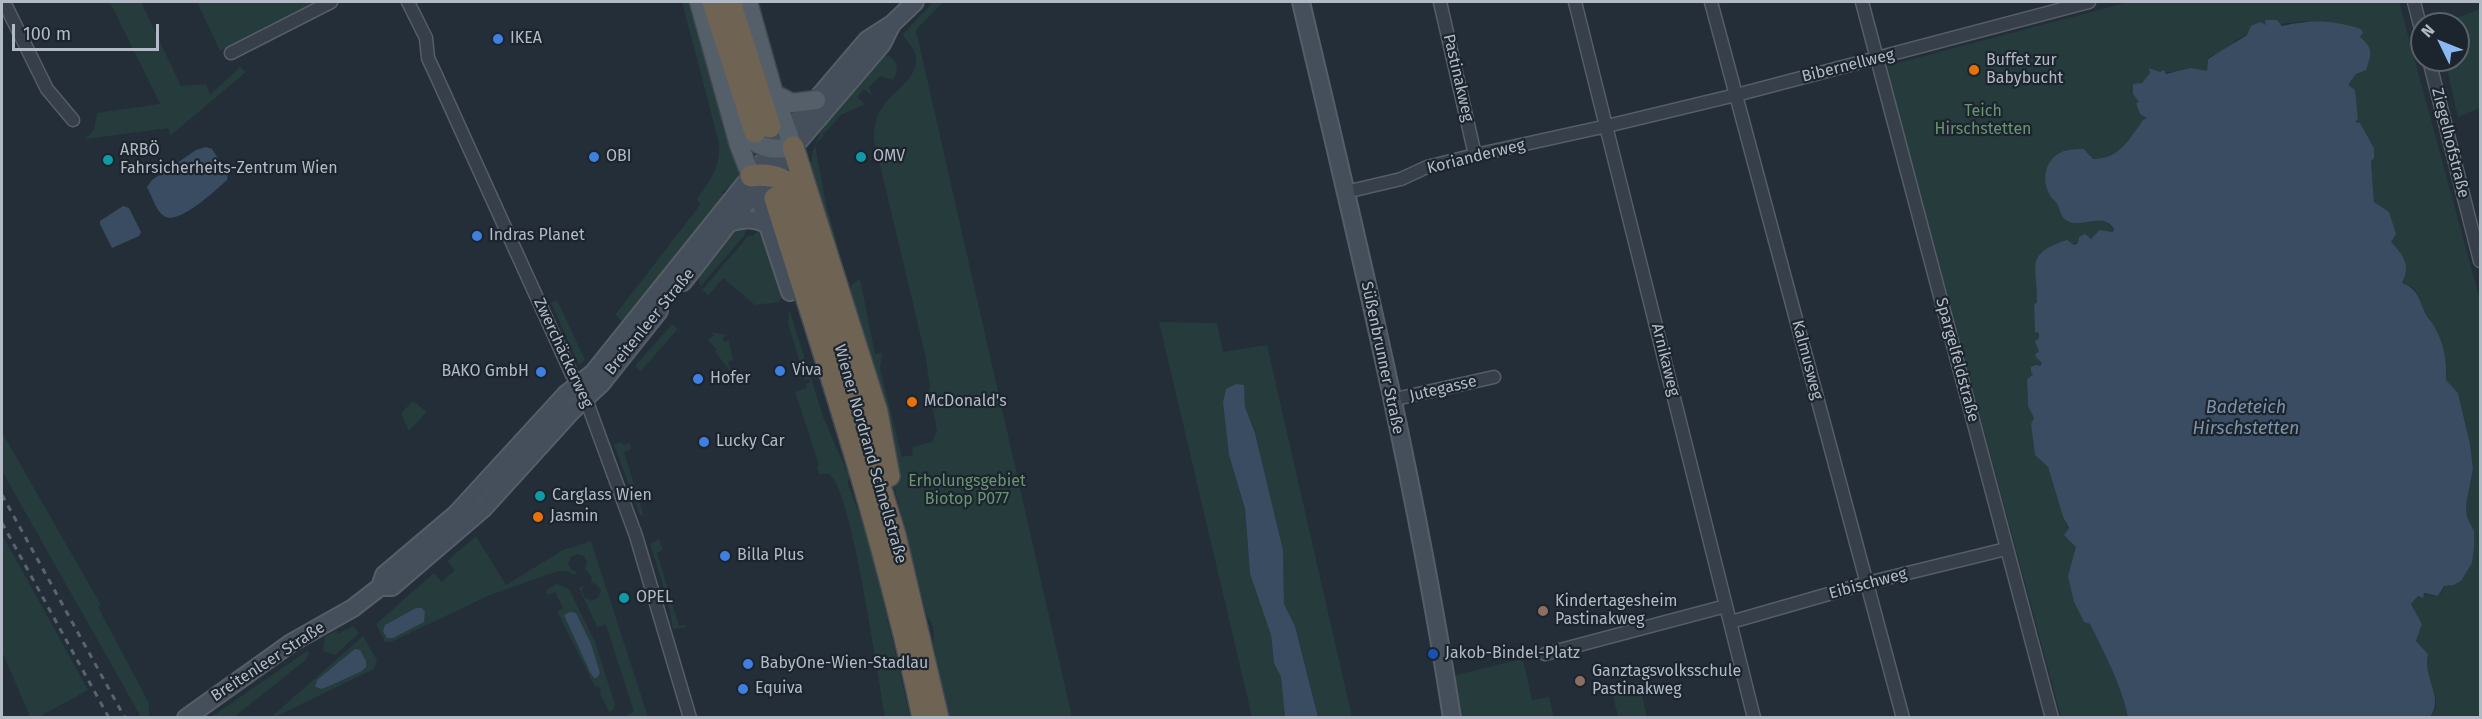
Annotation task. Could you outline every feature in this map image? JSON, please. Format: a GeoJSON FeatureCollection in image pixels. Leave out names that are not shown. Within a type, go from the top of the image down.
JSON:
{"type":"FeatureCollection","features":[{"type":"Feature","properties":{"kind":"highway"},"geometry":{"type":"LineString","coordinates":[[713,2],[776,138]]}},
{"type":"Feature","properties":{"kind":"highway"},"geometry":{"type":"LineString","coordinates":[[730,2],[776,138],[775,189]]}},
{"type":"Feature","properties":{"kind":"highway","name":"Wiener Nordrand Schnellstraße"},"geometry":{"type":"LineString","coordinates":[[775,189],[871,503],[923,717]]}},
{"type":"Feature","properties":{"kind":"highway","name":"Wiener Nordrand Schnellstraße"},"geometry":{"type":"LineString","coordinates":[[775,189],[895,535],[939,717]]}},
{"type":"Feature","properties":{"kind":"highway"},"geometry":{"type":"LineString","coordinates":[[790,292],[833,425],[858,486],[871,503]]}},
{"type":"Feature","properties":{"kind":"main road"},"geometry":{"type":"LineString","coordinates":[[699,2],[739,145],[775,189],[770,226],[790,292]]}},
{"type":"Feature","properties":{"kind":"main road"},"geometry":{"type":"LineString","coordinates":[[724,92],[749,139],[757,144],[776,138],[774,94],[748,2]]}},
{"type":"Feature","properties":{"kind":"main road","name":"Breitenleer Straße"},"geometry":{"type":"LineString","coordinates":[[583,390],[593,373],[645,311],[775,189],[776,138],[816,100],[867,40],[892,24],[915,2]]}},
{"type":"Feature","properties":{"kind":"main road","name":"Süßenbrunner Straße"},"geometry":{"type":"LineString","coordinates":[[1301,2],[1392,400],[1434,599],[1452,717]]}},
{"type":"Feature","properties":{"kind":"main road","name":"Breitenleer Straße"},"geometry":{"type":"LineString","coordinates":[[776,138],[882,44],[892,24]]}},
{"type":"Feature","properties":{"kind":"main road"},"geometry":{"type":"LineString","coordinates":[[774,94],[792,103],[816,100]]}},
{"type":"Feature","properties":{"kind":"main road","name":"Breitenleer Straße"},"geometry":{"type":"LineString","coordinates":[[186,717],[291,643],[336,618],[380,587],[384,575],[456,514],[551,409],[583,390],[601,384],[729,223],[775,189]]}},
{"type":"Feature","properties":{"kind":"main road"},"geometry":{"type":"LineString","coordinates":[[729,223],[746,218],[761,221],[770,226]]}},
{"type":"Feature","properties":{"kind":"street"},"geometry":{"type":"LineString","coordinates":[[4,2],[47,89],[73,120]]}},
{"type":"Feature","properties":{"kind":"street"},"geometry":{"type":"LineString","coordinates":[[231,54],[331,2]]}},
{"type":"Feature","properties":{"kind":"street","name":"Zwerchäckerweg"},"geometry":{"type":"LineString","coordinates":[[408,2],[426,38],[431,65],[572,375],[583,390],[636,536],[690,717]]}},
{"type":"Feature","properties":{"kind":"street","name":"Pastinakweg"},"geometry":{"type":"LineString","coordinates":[[1440,2],[1475,155]]}},
{"type":"Feature","properties":{"kind":"street","name":"Arnikaweg"},"geometry":{"type":"LineString","coordinates":[[1575,2],[1754,717]]}},
{"type":"Feature","properties":{"kind":"street","name":"Kalmusweg"},"geometry":{"type":"LineString","coordinates":[[1711,2],[1904,717]]}},
{"type":"Feature","properties":{"kind":"street","name":"Spargelfeldstraße"},"geometry":{"type":"LineString","coordinates":[[1862,2],[2052,717]]}},
{"type":"Feature","properties":{"kind":"street","name":"Bibernellweg"},"geometry":{"type":"LineString","coordinates":[[1607,126],[1878,59],[2047,7],[2089,2]]}},
{"type":"Feature","properties":{"kind":"street","name":"Ziegelhofstraße"},"geometry":{"type":"LineString","coordinates":[[2432,72],[2481,261]]}},
{"type":"Feature","properties":{"kind":"street","name":"Korianderweg"},"geometry":{"type":"LineString","coordinates":[[1346,192],[1401,179],[1427,167],[1607,126]]}},
{"type":"Feature","properties":{"kind":"street","name":"Jutegasse"},"geometry":{"type":"LineString","coordinates":[[1392,400],[1494,377]]}},
{"type":"Feature","properties":{"kind":"street","name":"Eibischweg"},"geometry":{"type":"LineString","coordinates":[[1731,622],[1867,584],[2006,549]]}},
{"type":"Feature","properties":{"kind":"street"},"geometry":{"type":"LineString","coordinates":[[1545,654],[1726,606]]}},
{"type":"Feature","properties":{"kind":"green space"},"geometry":{"type":"Polygon","coordinates":[[[110,2],[141,2],[181,86],[206,84],[210,95],[240,67],[246,72],[170,136],[168,128],[85,139],[94,130],[97,113],[160,104],[110,2]]]}},
{"type":"Feature","properties":{"kind":"green space"},"geometry":{"type":"Polygon","coordinates":[[[197,2],[317,2],[220,51],[197,2]]]}},
{"type":"Feature","properties":{"kind":"green space"},"geometry":{"type":"Polygon","coordinates":[[[682,2],[692,2],[726,121],[728,142],[739,170],[731,191],[727,188],[722,193],[726,197],[624,323],[615,315],[700,205],[697,199],[710,179],[718,159],[719,143],[682,2]]]}},
{"type":"Feature","properties":{"kind":"green space","name":"Erholungsgebiet Biotop P077"},"geometry":{"type":"Polygon","coordinates":[[[933,2],[943,2],[916,30],[1072,717],[949,717],[933,642],[933,628],[927,616],[896,493],[865,338],[851,291],[852,284],[860,279],[875,354],[882,353],[880,369],[902,457],[913,455],[912,447],[932,442],[937,430],[929,393],[925,354],[874,136],[875,123],[886,102],[909,79],[916,66],[914,51],[903,34],[933,2]]]}},
{"type":"Feature","properties":{"kind":"green space","name":"Teich Hirschstetten"},"geometry":{"type":"Polygon","coordinates":[[[2129,2],[2399,2],[2410,42],[2410,72],[2418,72],[2480,300],[2480,717],[2430,717],[2435,709],[2436,699],[2416,642],[2422,624],[2411,604],[2424,594],[2438,596],[2444,586],[2454,585],[2461,581],[2472,563],[2474,531],[2467,517],[2466,505],[2473,469],[2470,444],[2458,393],[2446,380],[2441,345],[2413,287],[2402,284],[2391,242],[2389,212],[2374,202],[2371,161],[2374,148],[2360,123],[2354,123],[2348,85],[2356,74],[2360,37],[2363,33],[2304,21],[2266,26],[2237,39],[2227,49],[2208,58],[2207,71],[2150,73],[2134,94],[2139,102],[2136,103],[2148,117],[2143,120],[2123,147],[2110,156],[2093,159],[2084,149],[2050,195],[2072,222],[2102,221],[2112,227],[2114,232],[2098,230],[2091,239],[2040,253],[2036,272],[2037,302],[2034,305],[2035,331],[2039,333],[2039,352],[2036,353],[2042,363],[2032,377],[2027,379],[2028,406],[2034,418],[2035,455],[2048,467],[2063,517],[2076,547],[2074,602],[2084,622],[2090,624],[2107,658],[2128,717],[2061,717],[1886,66],[2129,2]]]}},
{"type":"Feature","properties":{"kind":"green space"},"geometry":{"type":"Polygon","coordinates":[[[2480,9],[2480,108],[2458,117],[2448,72],[2470,72],[2470,13],[2480,9]]]}},
{"type":"Feature","properties":{"kind":"green space"},"geometry":{"type":"Polygon","coordinates":[[[885,55],[893,59],[897,68],[893,80],[880,76],[869,87],[872,96],[864,89],[857,97],[865,104],[841,115],[823,133],[824,135],[816,144],[829,121],[865,77],[885,55]]]}},
{"type":"Feature","properties":{"kind":"green space"},"geometry":{"type":"Polygon","coordinates":[[[815,146],[826,203],[842,263],[842,272],[806,163],[812,162],[815,146]]]}},
{"type":"Feature","properties":{"kind":"green space"},"geometry":{"type":"Polygon","coordinates":[[[748,224],[744,236],[700,287],[699,277],[738,229],[748,224]]]}},
{"type":"Feature","properties":{"kind":"green space"},"geometry":{"type":"Polygon","coordinates":[[[761,228],[781,298],[779,302],[755,305],[723,278],[709,295],[702,290],[748,236],[753,236],[761,228]]]}},
{"type":"Feature","properties":{"kind":"green space"},"geometry":{"type":"Polygon","coordinates":[[[557,300],[585,360],[579,365],[551,303],[557,300]]]}},
{"type":"Feature","properties":{"kind":"green space"},"geometry":{"type":"Polygon","coordinates":[[[789,309],[824,419],[849,476],[848,484],[869,539],[910,717],[885,717],[863,587],[846,513],[838,487],[829,474],[819,474],[817,466],[819,465],[795,392],[807,388],[806,384],[810,382],[809,379],[805,380],[788,323],[789,309]]]}},
{"type":"Feature","properties":{"kind":"green space"},"geometry":{"type":"Polygon","coordinates":[[[1159,322],[1217,323],[1223,352],[1267,345],[1352,717],[1318,717],[1295,626],[1284,604],[1283,550],[1255,433],[1245,407],[1244,385],[1229,455],[1245,509],[1250,574],[1271,635],[1274,663],[1281,677],[1285,717],[1252,717],[1159,322]]]}},
{"type":"Feature","properties":{"kind":"green space"},"geometry":{"type":"Polygon","coordinates":[[[672,324],[682,334],[677,330],[641,371],[635,366],[672,324]]]}},
{"type":"Feature","properties":{"kind":"green space"},"geometry":{"type":"Polygon","coordinates":[[[711,332],[727,335],[722,338],[725,342],[729,340],[733,360],[728,362],[732,373],[708,340],[714,335],[711,332]]]}},
{"type":"Feature","properties":{"kind":"green space"},"geometry":{"type":"Polygon","coordinates":[[[413,401],[427,412],[409,431],[401,413],[413,401]]]}},
{"type":"Feature","properties":{"kind":"green space"},"geometry":{"type":"Polygon","coordinates":[[[2,432],[101,605],[98,607],[149,703],[149,717],[141,717],[2,471],[2,432]]]}},
{"type":"Feature","properties":{"kind":"green space"},"geometry":{"type":"Polygon","coordinates":[[[621,442],[623,445],[630,443],[631,449],[624,452],[644,516],[640,515],[614,445],[621,442]]]}},
{"type":"Feature","properties":{"kind":"green space"},"geometry":{"type":"Polygon","coordinates":[[[2,534],[88,690],[39,717],[30,717],[2,651],[2,534]]]}},
{"type":"Feature","properties":{"kind":"green space"},"geometry":{"type":"Polygon","coordinates":[[[476,536],[506,585],[563,550],[591,541],[648,717],[628,717],[627,715],[634,712],[606,625],[597,627],[579,588],[584,585],[582,592],[585,598],[592,601],[598,598],[601,591],[591,582],[592,578],[585,569],[587,562],[584,556],[577,554],[571,557],[568,563],[571,570],[578,572],[573,575],[568,571],[558,571],[490,595],[391,642],[385,642],[376,624],[434,573],[442,582],[455,570],[447,561],[476,536]]]}},
{"type":"Feature","properties":{"kind":"green space"},"geometry":{"type":"Polygon","coordinates":[[[659,539],[663,550],[657,553],[679,626],[686,625],[686,627],[673,629],[667,597],[650,544],[659,539]]]}},
{"type":"Feature","properties":{"kind":"green space"},"geometry":{"type":"Polygon","coordinates":[[[557,584],[569,589],[595,642],[615,705],[609,712],[598,686],[595,687],[557,612],[563,608],[555,592],[548,595],[546,590],[557,584]]]}},
{"type":"Feature","properties":{"kind":"green space"},"geometry":{"type":"Polygon","coordinates":[[[353,626],[359,633],[335,655],[323,651],[325,637],[336,631],[338,634],[353,626]]]}},
{"type":"Feature","properties":{"kind":"green space"},"geometry":{"type":"Polygon","coordinates":[[[363,636],[377,660],[374,669],[270,718],[363,636]]]}},
{"type":"Feature","properties":{"kind":"green space"},"geometry":{"type":"Polygon","coordinates":[[[307,651],[309,652],[307,659],[234,717],[211,717],[307,651]]]}},
{"type":"Feature","properties":{"kind":"green space"},"geometry":{"type":"Polygon","coordinates":[[[1523,659],[1532,700],[1549,697],[1554,717],[1461,717],[1451,676],[1523,659]]]}},
{"type":"Feature","properties":{"kind":"green space"},"geometry":{"type":"Polygon","coordinates":[[[1639,682],[1647,717],[1618,717],[1611,688],[1639,682]]]}},
{"type":"Feature","properties":{"kind":"water","name":"Badeteich Hirschstetten"},"geometry":{"type":"Polygon","coordinates":[[[2265,20],[2277,20],[2282,26],[2303,22],[2322,22],[2361,29],[2363,33],[2360,37],[2370,51],[2369,59],[2366,70],[2356,74],[2348,85],[2355,90],[2358,119],[2355,122],[2360,123],[2374,148],[2374,158],[2371,161],[2374,202],[2389,212],[2396,234],[2391,242],[2403,256],[2406,266],[2402,283],[2416,294],[2434,326],[2444,352],[2446,380],[2458,393],[2470,444],[2473,469],[2466,505],[2467,517],[2474,531],[2474,548],[2472,563],[2461,581],[2454,585],[2444,586],[2438,596],[2424,593],[2423,598],[2418,596],[2411,604],[2422,624],[2416,641],[2428,654],[2428,670],[2435,702],[2430,717],[2128,717],[2107,658],[2090,624],[2084,622],[2074,602],[2068,576],[2076,547],[2064,535],[2069,528],[2063,517],[2048,467],[2035,455],[2031,424],[2034,418],[2028,406],[2027,379],[2033,375],[2031,367],[2040,366],[2042,363],[2035,356],[2039,352],[2035,341],[2039,338],[2039,333],[2035,332],[2034,305],[2037,302],[2035,270],[2038,256],[2053,245],[2067,240],[2074,245],[2078,243],[2079,237],[2085,234],[2091,239],[2099,230],[2113,232],[2114,229],[2104,221],[2072,223],[2063,218],[2047,187],[2045,177],[2047,167],[2053,158],[2071,149],[2084,149],[2093,159],[2110,156],[2117,152],[2147,118],[2140,114],[2136,103],[2139,102],[2133,94],[2133,84],[2142,83],[2150,73],[2149,68],[2160,72],[2164,70],[2166,74],[2190,68],[2207,71],[2208,59],[2247,35],[2251,26],[2260,22],[2266,25],[2265,20]]]}},
{"type":"Feature","properties":{"kind":"water"},"geometry":{"type":"Polygon","coordinates":[[[206,147],[212,149],[228,174],[227,180],[187,212],[170,218],[164,216],[156,207],[147,187],[152,180],[196,150],[206,147]]]}},
{"type":"Feature","properties":{"kind":"water"},"geometry":{"type":"Polygon","coordinates":[[[123,206],[129,208],[141,232],[139,236],[112,248],[100,221],[123,206]]]}},
{"type":"Feature","properties":{"kind":"water"},"geometry":{"type":"Polygon","coordinates":[[[1236,384],[1244,385],[1245,407],[1255,433],[1283,550],[1284,604],[1295,626],[1318,717],[1285,717],[1281,677],[1274,663],[1271,635],[1250,574],[1245,509],[1229,455],[1223,402],[1226,389],[1236,384]]]}},
{"type":"Feature","properties":{"kind":"water"},"geometry":{"type":"Polygon","coordinates":[[[416,608],[422,608],[425,612],[424,622],[393,638],[387,638],[383,631],[385,625],[416,608]]]}},
{"type":"Feature","properties":{"kind":"water"},"geometry":{"type":"Polygon","coordinates":[[[570,612],[576,613],[591,644],[600,673],[597,678],[594,678],[590,672],[564,615],[570,612]]]}},
{"type":"Feature","properties":{"kind":"water"},"geometry":{"type":"Polygon","coordinates":[[[355,649],[360,650],[366,661],[366,667],[362,671],[322,689],[315,687],[317,680],[355,649]]]}},
{"type":"Feature","properties":{"kind":"railway"},"geometry":{"type":"LineString","coordinates":[[2,495],[125,718]]}},
{"type":"Feature","properties":{"kind":"railway"},"geometry":{"type":"LineString","coordinates":[[2,523],[109,718]]}},
{"type":"Feature","properties":{"kind":"place","name":"IKEA"},"geometry":{"type":"Point","coordinates":[498,39]}},
{"type":"Feature","properties":{"kind":"place","name":"Buffet zur Babybucht"},"geometry":{"type":"Point","coordinates":[1974,70]}},
{"type":"Feature","properties":{"kind":"place","name":"OBI"},"geometry":{"type":"Point","coordinates":[594,157]}},
{"type":"Feature","properties":{"kind":"place","name":"OMV"},"geometry":{"type":"Point","coordinates":[861,157]}},
{"type":"Feature","properties":{"kind":"place","name":"ARBÖ Fahrsicherheits-Zentrum Wien"},"geometry":{"type":"Point","coordinates":[108,160]}},
{"type":"Feature","properties":{"kind":"place","name":"Indras Planet"},"geometry":{"type":"Point","coordinates":[477,236]}},
{"type":"Feature","properties":{"kind":"place","name":"Viva"},"geometry":{"type":"Point","coordinates":[780,371]}},
{"type":"Feature","properties":{"kind":"place","name":"BAKO GmbH"},"geometry":{"type":"Point","coordinates":[541,372]}},
{"type":"Feature","properties":{"kind":"place","name":"Hofer"},"geometry":{"type":"Point","coordinates":[698,379]}},
{"type":"Feature","properties":{"kind":"place","name":"McDonald's"},"geometry":{"type":"Point","coordinates":[912,402]}},
{"type":"Feature","properties":{"kind":"place","name":"Lucky Car"},"geometry":{"type":"Point","coordinates":[704,442]}},
{"type":"Feature","properties":{"kind":"place","name":"Carglass Wien"},"geometry":{"type":"Point","coordinates":[540,496]}},
{"type":"Feature","properties":{"kind":"place","name":"Jasmin"},"geometry":{"type":"Point","coordinates":[538,517]}},
{"type":"Feature","properties":{"kind":"place","name":"Billa Plus"},"geometry":{"type":"Point","coordinates":[725,556]}},
{"type":"Feature","properties":{"kind":"place","name":"OPEL"},"geometry":{"type":"Point","coordinates":[624,598]}},
{"type":"Feature","properties":{"kind":"place","name":"Kindertagesheim Pastinakweg"},"geometry":{"type":"Point","coordinates":[1543,611]}},
{"type":"Feature","properties":{"kind":"place","name":"Jakob-Bindel-Platz"},"geometry":{"type":"Point","coordinates":[1433,654]}},
{"type":"Feature","properties":{"kind":"place","name":"BabyOne-Wien-Stadlau"},"geometry":{"type":"Point","coordinates":[748,664]}},
{"type":"Feature","properties":{"kind":"place","name":"Ganztagsvolksschule Pastinakweg"},"geometry":{"type":"Point","coordinates":[1580,681]}},
{"type":"Feature","properties":{"kind":"place","name":"Equiva"},"geometry":{"type":"Point","coordinates":[743,689]}}]}
